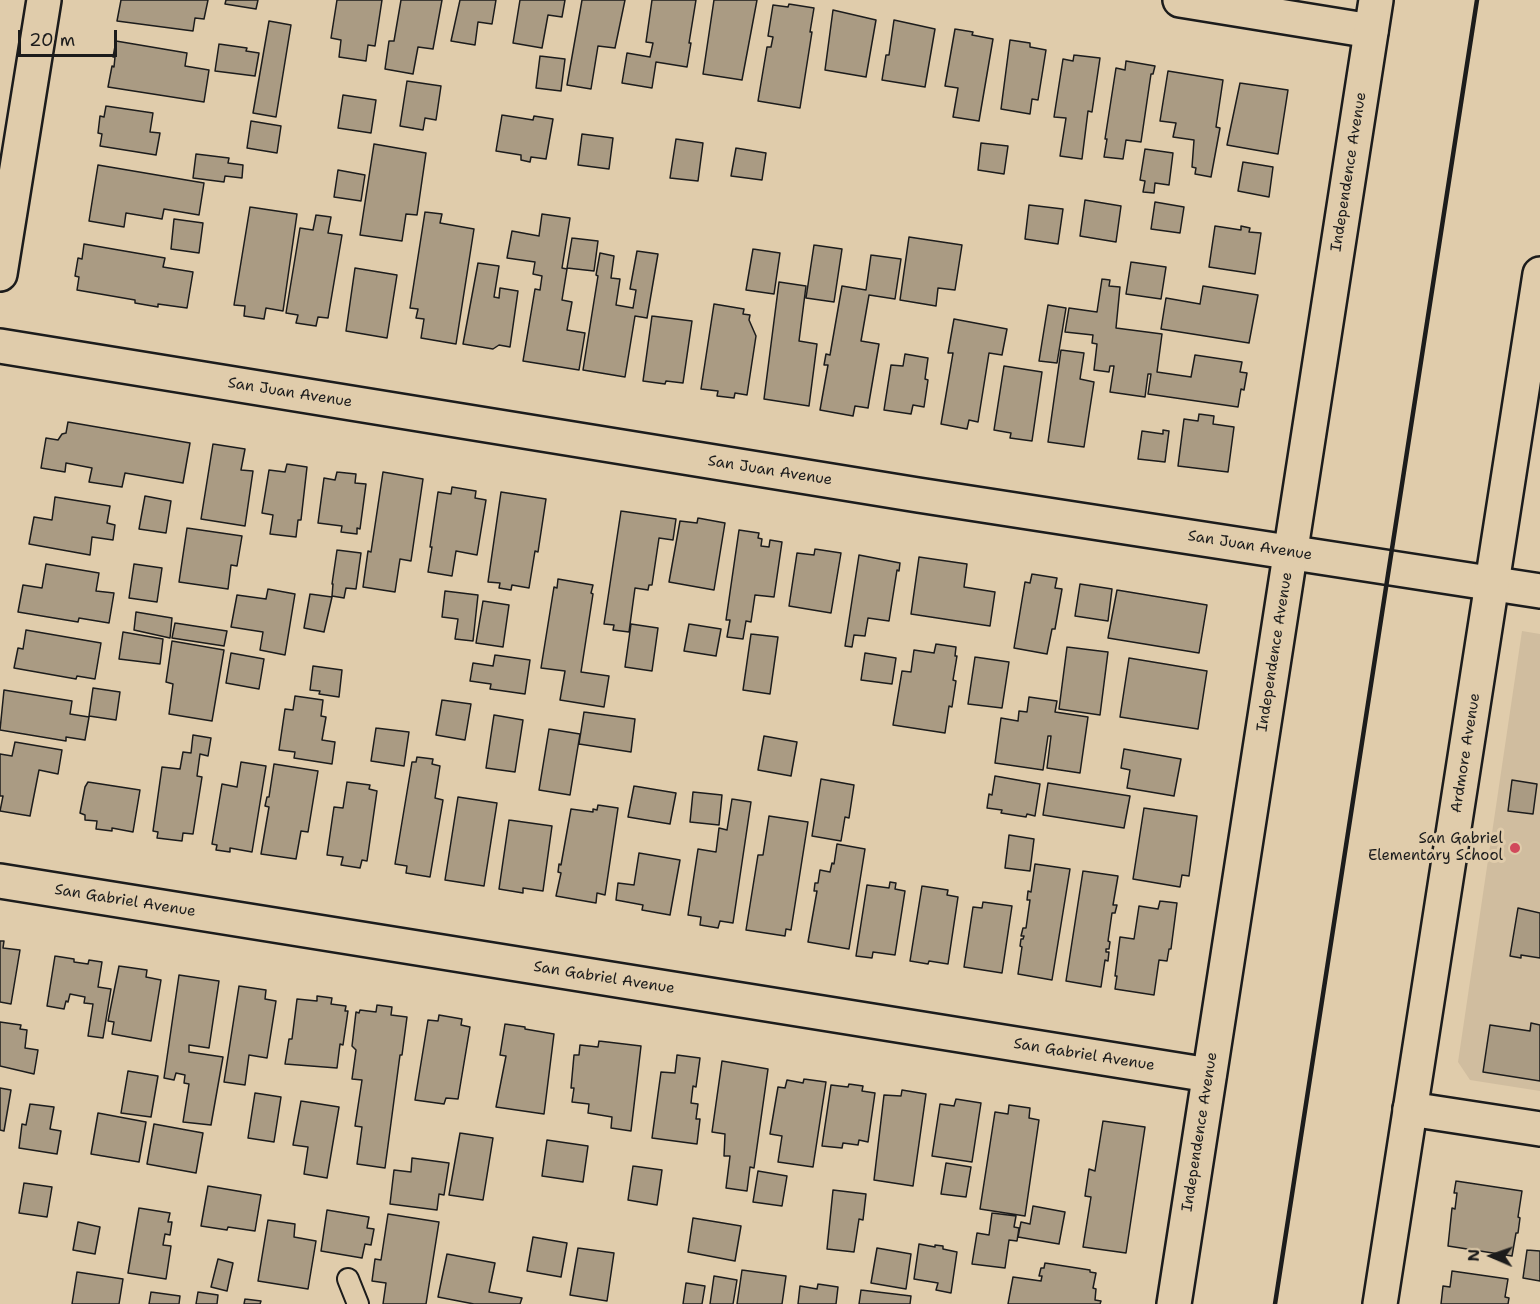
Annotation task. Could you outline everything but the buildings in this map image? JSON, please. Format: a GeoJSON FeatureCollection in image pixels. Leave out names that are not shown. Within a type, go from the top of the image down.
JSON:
{"type":"FeatureCollection","features":[{"type":"Feature","properties":{"kind":"street"},"geometry":{"type":"LineString","coordinates":[[0,274],[44,0]]}},
{"type":"Feature","properties":{"kind":"street"},"geometry":{"type":"LineString","coordinates":[[1180,0],[1374,15]]}},
{"type":"Feature","properties":{"kind":"street","name":"Independence Avenue"},"geometry":{"type":"LineString","coordinates":[[1174,1304],[1374,15]]}},
{"type":"Feature","properties":{"kind":"street","name":"Ardmore Avenue"},"geometry":{"type":"LineString","coordinates":[[1380,1304],[1540,274]]}},
{"type":"Feature","properties":{"kind":"street","name":"San Juan Avenue"},"geometry":{"type":"LineString","coordinates":[[0,346],[918,495],[1540,591]]}},
{"type":"Feature","properties":{"kind":"street","name":"San Gabriel Avenue"},"geometry":{"type":"LineString","coordinates":[[0,881],[1209,1075]]}},
{"type":"Feature","properties":{"kind":"street"},"geometry":{"type":"LineString","coordinates":[[1410,1109],[1540,1129]]}},
{"type":"Feature","properties":{"kind":"lane"},"geometry":{"type":"LineString","coordinates":[[348,1279],[358,1304]]}},
{"type":"Feature","properties":{"kind":"shaded area","name":"San Gabriel Elementary School"},"geometry":{"type":"Polygon","coordinates":[[[1522,631],[1540,634],[1540,1091],[1470,1080],[1458,1062],[1522,631]]]}},
{"type":"Feature","properties":{"kind":"railway"},"geometry":{"type":"LineString","coordinates":[[1275,1304],[1477,0]]}},
{"type":"Feature","properties":{"kind":"place","name":"San Gabriel Elementary School"},"geometry":{"type":"Point","coordinates":[1515,848]}}]}
